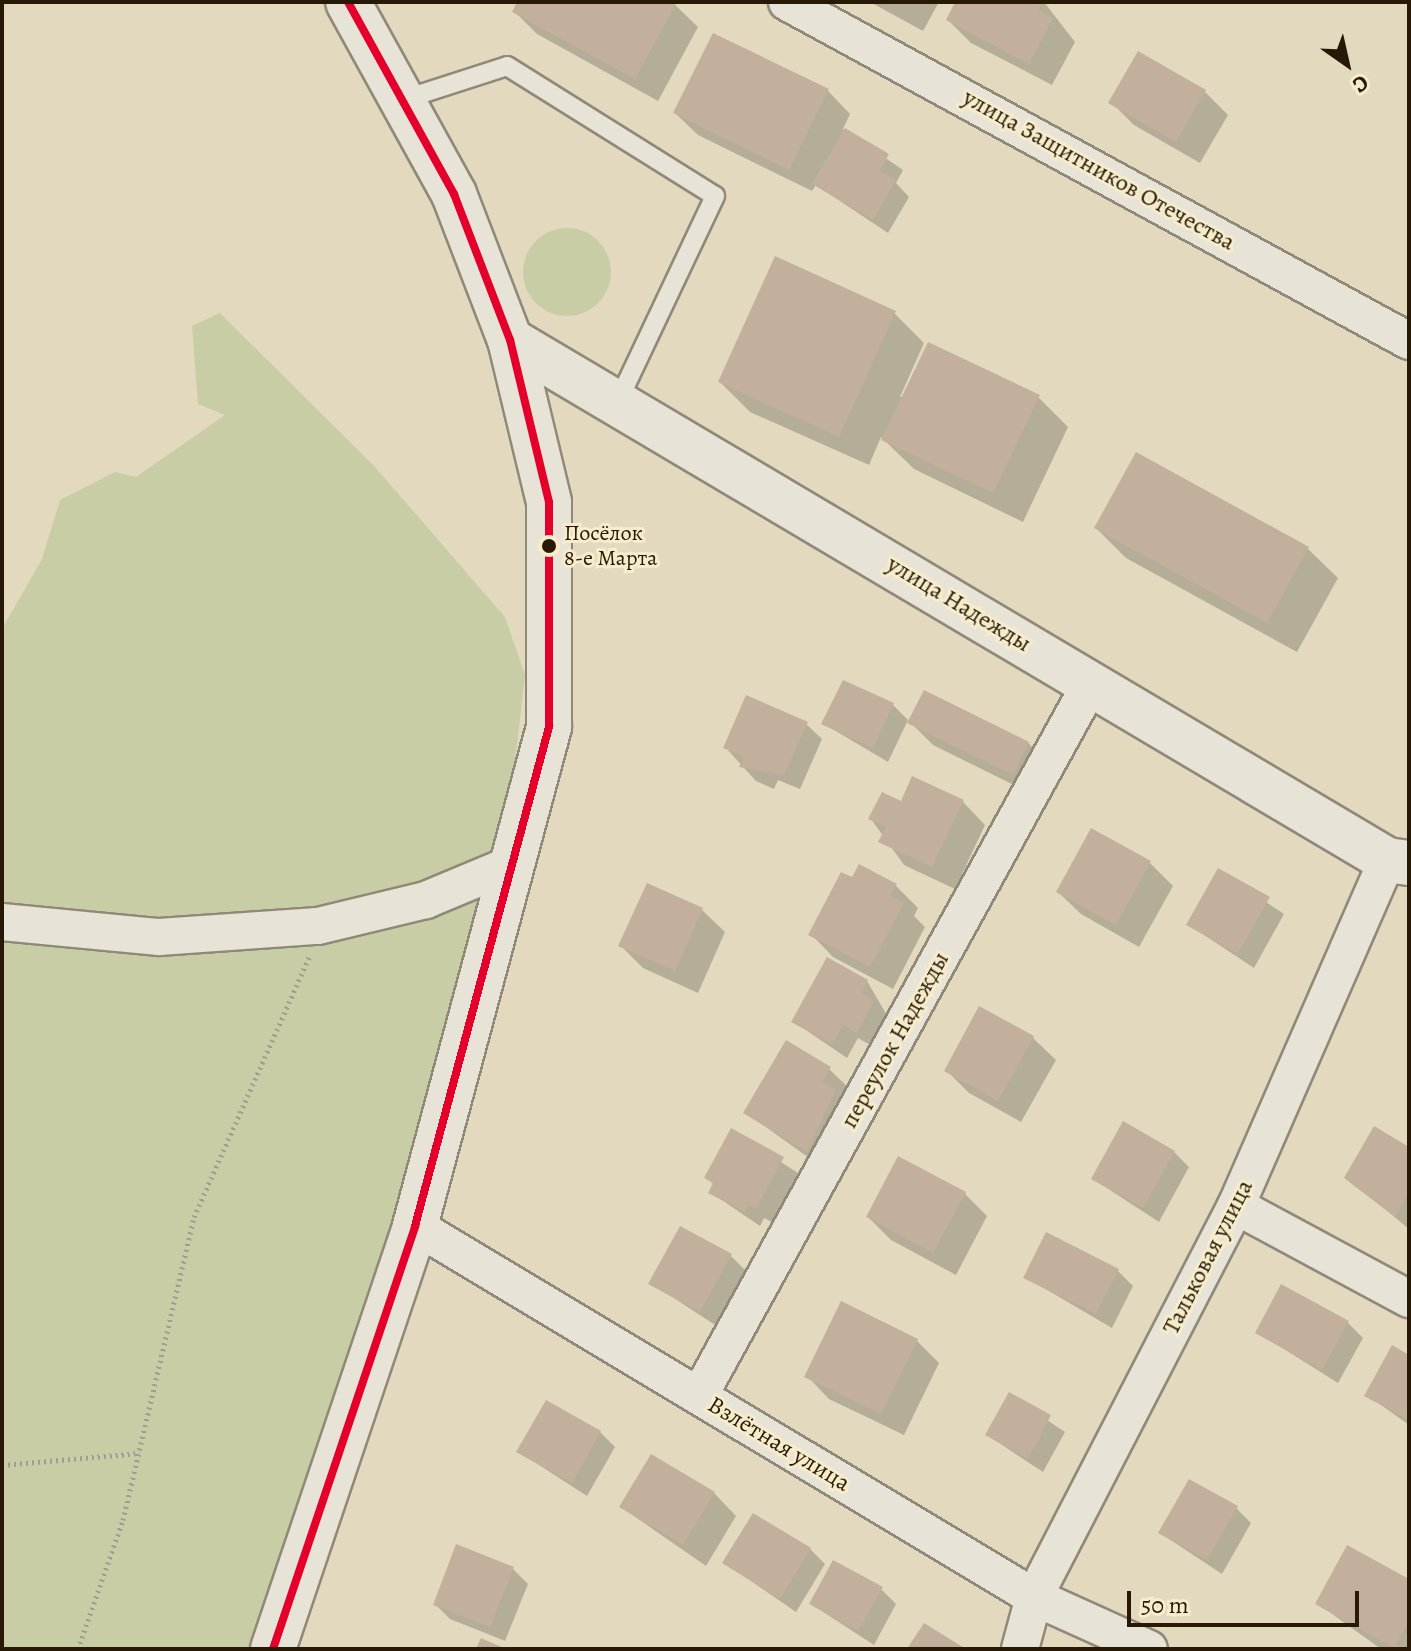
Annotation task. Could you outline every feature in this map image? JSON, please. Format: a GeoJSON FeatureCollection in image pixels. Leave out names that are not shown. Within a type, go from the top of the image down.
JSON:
{"type":"FeatureCollection","features":[{"type":"Feature","properties":{"kind":"main road"},"geometry":{"type":"LineString","coordinates":[[273,1649],[415,1226],[549,727],[549,502],[510,340],[454,194],[348,2]]}},
{"type":"Feature","properties":{"kind":"main road","name":"улица Надежды"},"geometry":{"type":"LineString","coordinates":[[510,340],[615,407],[1398,862]]}},
{"type":"Feature","properties":{"kind":"street","name":"улица Защитников Отечества"},"geometry":{"type":"LineString","coordinates":[[787,2],[1409,341]]}},
{"type":"Feature","properties":{"kind":"street","name":"переулок Надежды"},"geometry":{"type":"LineString","coordinates":[[699,1396],[1091,683]]}},
{"type":"Feature","properties":{"kind":"street","name":"Тальковая улица"},"geometry":{"type":"LineString","coordinates":[[1020,1649],[1034,1597],[1236,1206],[1398,862]]}},
{"type":"Feature","properties":{"kind":"street"},"geometry":{"type":"LineString","coordinates":[[2,922],[159,937],[318,926],[426,900],[512,864]]}},
{"type":"Feature","properties":{"kind":"street"},"geometry":{"type":"LineString","coordinates":[[1236,1206],[1409,1299]]}},
{"type":"Feature","properties":{"kind":"street","name":"Взлётная улица"},"geometry":{"type":"LineString","coordinates":[[415,1226],[1034,1597],[1149,1649]]}},
{"type":"Feature","properties":{"kind":"lane"},"geometry":{"type":"LineString","coordinates":[[402,100],[507,66],[715,196],[615,407]]}},
{"type":"Feature","properties":{"kind":"path"},"geometry":{"type":"LineString","coordinates":[[78,1649],[139,1453],[194,1217],[289,1001],[318,926]]}},
{"type":"Feature","properties":{"kind":"path"},"geometry":{"type":"LineString","coordinates":[[2,1465],[139,1453]]}},
{"type":"Feature","properties":{"kind":"green space"},"geometry":{"type":"Polygon","coordinates":[[[567,228],[592,235],[604,247],[611,272],[604,297],[592,309],[567,316],[542,309],[530,297],[523,272],[530,247],[542,235],[567,228]]]}},
{"type":"Feature","properties":{"kind":"green space"},"geometry":{"type":"Polygon","coordinates":[[[220,313],[375,467],[505,617],[525,675],[508,823],[415,1226],[267,1649],[2,1649],[2,629],[42,559],[60,500],[115,472],[136,477],[225,415],[198,404],[192,326],[220,313]]]}},
{"type":"Feature","properties":{"kind":"building"},"geometry":{"type":"Polygon","coordinates":[[[517,2],[677,2],[635,79],[512,12],[517,2]]]}},
{"type":"Feature","properties":{"kind":"building"},"geometry":{"type":"Polygon","coordinates":[[[955,2],[1042,2],[1038,10],[1053,18],[1029,64],[946,20],[955,2]]]}},
{"type":"Feature","properties":{"kind":"building"},"geometry":{"type":"Polygon","coordinates":[[[713,33],[829,89],[789,170],[673,113],[713,33]]]}},
{"type":"Feature","properties":{"kind":"building"},"geometry":{"type":"Polygon","coordinates":[[[1138,51],[1206,90],[1176,142],[1108,103],[1138,51]]]}},
{"type":"Feature","properties":{"kind":"building"},"geometry":{"type":"Polygon","coordinates":[[[845,128],[889,154],[879,171],[896,180],[873,220],[812,184],[845,128]]]}},
{"type":"Feature","properties":{"kind":"building"},"geometry":{"type":"Polygon","coordinates":[[[775,256],[896,311],[839,437],[718,382],[775,256]]]}},
{"type":"Feature","properties":{"kind":"building"},"geometry":{"type":"Polygon","coordinates":[[[928,342],[1040,395],[993,493],[881,440],[928,342]]]}},
{"type":"Feature","properties":{"kind":"building"},"geometry":{"type":"Polygon","coordinates":[[[1136,452],[1309,547],[1267,623],[1094,528],[1136,452]]]}},
{"type":"Feature","properties":{"kind":"building"},"geometry":{"type":"Polygon","coordinates":[[[843,680],[894,703],[873,748],[821,724],[843,680]]]}},
{"type":"Feature","properties":{"kind":"building"},"geometry":{"type":"Polygon","coordinates":[[[924,690],[1029,742],[1013,775],[907,723],[924,690]]]}},
{"type":"Feature","properties":{"kind":"building"},"geometry":{"type":"Polygon","coordinates":[[[746,695],[808,722],[784,775],[739,767],[744,757],[723,748],[746,695]]]}},
{"type":"Feature","properties":{"kind":"building"},"geometry":{"type":"Polygon","coordinates":[[[912,776],[964,800],[932,867],[878,842],[886,827],[868,819],[882,792],[901,801],[912,776]]]}},
{"type":"Feature","properties":{"kind":"building"},"geometry":{"type":"Polygon","coordinates":[[[1091,828],[1151,861],[1116,925],[1056,892],[1091,828]]]}},
{"type":"Feature","properties":{"kind":"building"},"geometry":{"type":"Polygon","coordinates":[[[859,864],[897,884],[890,896],[904,903],[870,967],[808,935],[841,872],[852,877],[859,864]]]}},
{"type":"Feature","properties":{"kind":"building"},"geometry":{"type":"Polygon","coordinates":[[[1218,868],[1270,897],[1238,954],[1186,925],[1218,868]]]}},
{"type":"Feature","properties":{"kind":"building"},"geometry":{"type":"Polygon","coordinates":[[[647,883],[703,908],[675,971],[618,946],[647,883]]]}},
{"type":"Feature","properties":{"kind":"building"},"geometry":{"type":"Polygon","coordinates":[[[827,957],[868,980],[861,993],[874,1001],[857,1033],[843,1025],[832,1044],[791,1022],[827,957]]]}},
{"type":"Feature","properties":{"kind":"building"},"geometry":{"type":"Polygon","coordinates":[[[979,1006],[1034,1036],[998,1101],[944,1071],[979,1006]]]}},
{"type":"Feature","properties":{"kind":"building"},"geometry":{"type":"Polygon","coordinates":[[[786,1040],[831,1067],[822,1082],[836,1089],[807,1152],[743,1113],[786,1040]]]}},
{"type":"Feature","properties":{"kind":"building"},"geometry":{"type":"Polygon","coordinates":[[[1123,1121],[1175,1151],[1143,1208],[1091,1179],[1123,1121]]]}},
{"type":"Feature","properties":{"kind":"building"},"geometry":{"type":"Polygon","coordinates":[[[1374,1126],[1409,1147],[1409,1192],[1395,1217],[1344,1178],[1374,1126]]]}},
{"type":"Feature","properties":{"kind":"building"},"geometry":{"type":"Polygon","coordinates":[[[731,1128],[784,1157],[756,1209],[748,1205],[745,1212],[708,1193],[713,1183],[704,1178],[731,1128]]]}},
{"type":"Feature","properties":{"kind":"building"},"geometry":{"type":"Polygon","coordinates":[[[898,1156],[966,1192],[933,1253],[866,1217],[898,1156]]]}},
{"type":"Feature","properties":{"kind":"building"},"geometry":{"type":"Polygon","coordinates":[[[680,1226],[732,1254],[700,1312],[648,1284],[680,1226]]]}},
{"type":"Feature","properties":{"kind":"building"},"geometry":{"type":"Polygon","coordinates":[[[1046,1232],[1119,1269],[1096,1314],[1023,1278],[1046,1232]]]}},
{"type":"Feature","properties":{"kind":"building"},"geometry":{"type":"Polygon","coordinates":[[[1281,1284],[1349,1321],[1322,1370],[1255,1333],[1281,1284]]]}},
{"type":"Feature","properties":{"kind":"building"},"geometry":{"type":"Polygon","coordinates":[[[841,1301],[918,1339],[881,1414],[804,1377],[841,1301]]]}},
{"type":"Feature","properties":{"kind":"building"},"geometry":{"type":"Polygon","coordinates":[[[1392,1345],[1409,1355],[1409,1420],[1364,1396],[1392,1345]]]}},
{"type":"Feature","properties":{"kind":"building"},"geometry":{"type":"Polygon","coordinates":[[[1009,1392],[1051,1415],[1028,1459],[985,1435],[1009,1392]]]}},
{"type":"Feature","properties":{"kind":"building"},"geometry":{"type":"Polygon","coordinates":[[[546,1400],[601,1431],[572,1483],[516,1452],[546,1400]]]}},
{"type":"Feature","properties":{"kind":"building"},"geometry":{"type":"Polygon","coordinates":[[[651,1454],[715,1492],[683,1545],[619,1507],[651,1454]]]}},
{"type":"Feature","properties":{"kind":"building"},"geometry":{"type":"Polygon","coordinates":[[[1189,1479],[1238,1506],[1207,1560],[1158,1533],[1189,1479]]]}},
{"type":"Feature","properties":{"kind":"building"},"geometry":{"type":"Polygon","coordinates":[[[753,1513],[811,1548],[780,1599],[722,1563],[753,1513]]]}},
{"type":"Feature","properties":{"kind":"building"},"geometry":{"type":"Polygon","coordinates":[[[456,1544],[514,1567],[490,1627],[433,1605],[456,1544]]]}},
{"type":"Feature","properties":{"kind":"building"},"geometry":{"type":"Polygon","coordinates":[[[1347,1545],[1409,1579],[1409,1620],[1394,1648],[1315,1604],[1347,1545]]]}},
{"type":"Feature","properties":{"kind":"building"},"geometry":{"type":"Polygon","coordinates":[[[833,1560],[883,1587],[858,1631],[809,1604],[833,1560]]]}},
{"type":"Feature","properties":{"kind":"building"},"geometry":{"type":"Polygon","coordinates":[[[924,1623],[966,1649],[907,1649],[924,1623]]]}},
{"type":"Feature","properties":{"kind":"building"},"geometry":{"type":"Polygon","coordinates":[[[481,1638],[506,1649],[476,1649],[481,1638]]]}},
{"type":"Feature","properties":{"kind":"transit line"},"geometry":{"type":"LineString","coordinates":[[273,1649],[415,1226],[549,727],[549,502],[510,340],[454,194],[348,2]]}},
{"type":"Feature","properties":{"kind":"place","name":"Посёлок 8-е Марта"},"geometry":{"type":"Point","coordinates":[549,546]}}]}
